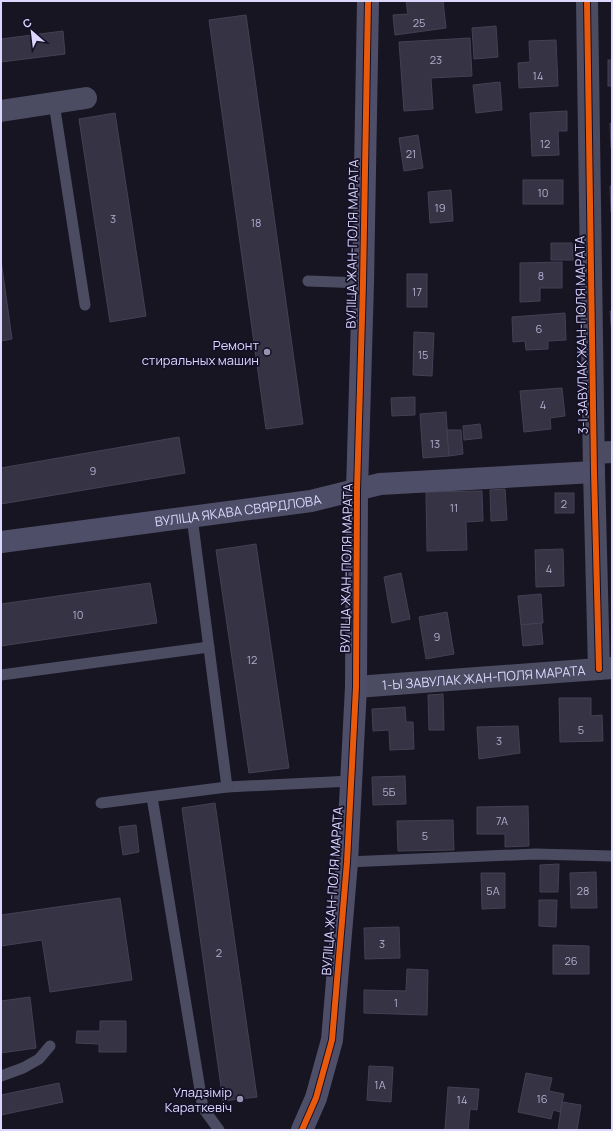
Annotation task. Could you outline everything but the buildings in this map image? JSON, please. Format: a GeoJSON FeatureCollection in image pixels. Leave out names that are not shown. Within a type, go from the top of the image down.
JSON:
{"type":"FeatureCollection","features":[{"type":"Feature","properties":{"kind":"street","name":"ВУЛІЦА ЖАН-ПОЛЯ МАРАТА"},"geometry":{"type":"LineString","coordinates":[[302,1130],[316,1098],[332,1040],[347,862],[356,687],[357,490],[363,282],[368,1]]}},
{"type":"Feature","properties":{"kind":"street","name":"3-І ЗАВУЛАК ЖАН-ПОЛЯ МАРАТА"},"geometry":{"type":"LineString","coordinates":[[587,1],[606,668]]}},
{"type":"Feature","properties":{"kind":"street"},"geometry":{"type":"LineString","coordinates":[[1,111],[86,98]]}},
{"type":"Feature","properties":{"kind":"street","name":"ВУЛІЦА ЯКАВА СВЯРДЛОВА"},"geometry":{"type":"LineString","coordinates":[[1,542],[311,501],[380,484],[600,459]]}},
{"type":"Feature","properties":{"kind":"street","name":"1-Ы ЗАВУЛАК ЖАН-ПОЛЯ МАРАТА"},"geometry":{"type":"LineString","coordinates":[[356,687],[606,668]]}},
{"type":"Feature","properties":{"kind":"lane"},"geometry":{"type":"LineString","coordinates":[[54,103],[85,306]]}},
{"type":"Feature","properties":{"kind":"lane"},"geometry":{"type":"LineString","coordinates":[[308,281],[363,282]]}},
{"type":"Feature","properties":{"kind":"lane"},"geometry":{"type":"LineString","coordinates":[[192,517],[227,787]]}},
{"type":"Feature","properties":{"kind":"lane"},"geometry":{"type":"LineString","coordinates":[[1,674],[209,647]]}},
{"type":"Feature","properties":{"kind":"lane"},"geometry":{"type":"LineString","coordinates":[[101,803],[227,787],[351,781]]}},
{"type":"Feature","properties":{"kind":"lane"},"geometry":{"type":"LineString","coordinates":[[152,797],[203,1108],[219,1130]]}},
{"type":"Feature","properties":{"kind":"lane"},"geometry":{"type":"LineString","coordinates":[[347,862],[536,854],[612,856]]}},
{"type":"Feature","properties":{"kind":"lane"},"geometry":{"type":"LineString","coordinates":[[1,1076],[23,1068],[39,1059],[50,1046]]}},
{"type":"Feature","properties":{"kind":"cycle path"},"geometry":{"type":"LineString","coordinates":[[302,1130],[316,1098],[332,1040],[347,862],[356,687],[357,490],[363,283],[368,1]]}},
{"type":"Feature","properties":{"kind":"cycle path"},"geometry":{"type":"LineString","coordinates":[[587,1],[594,472],[599,669]]}},
{"type":"Feature","properties":{"kind":"place","name":"Ремонт стиральных машин"},"geometry":{"type":"Point","coordinates":[267,352]}},
{"type":"Feature","properties":{"kind":"place","name":"Уладзімір Караткевіч"},"geometry":{"type":"Point","coordinates":[240,1099]}}]}
